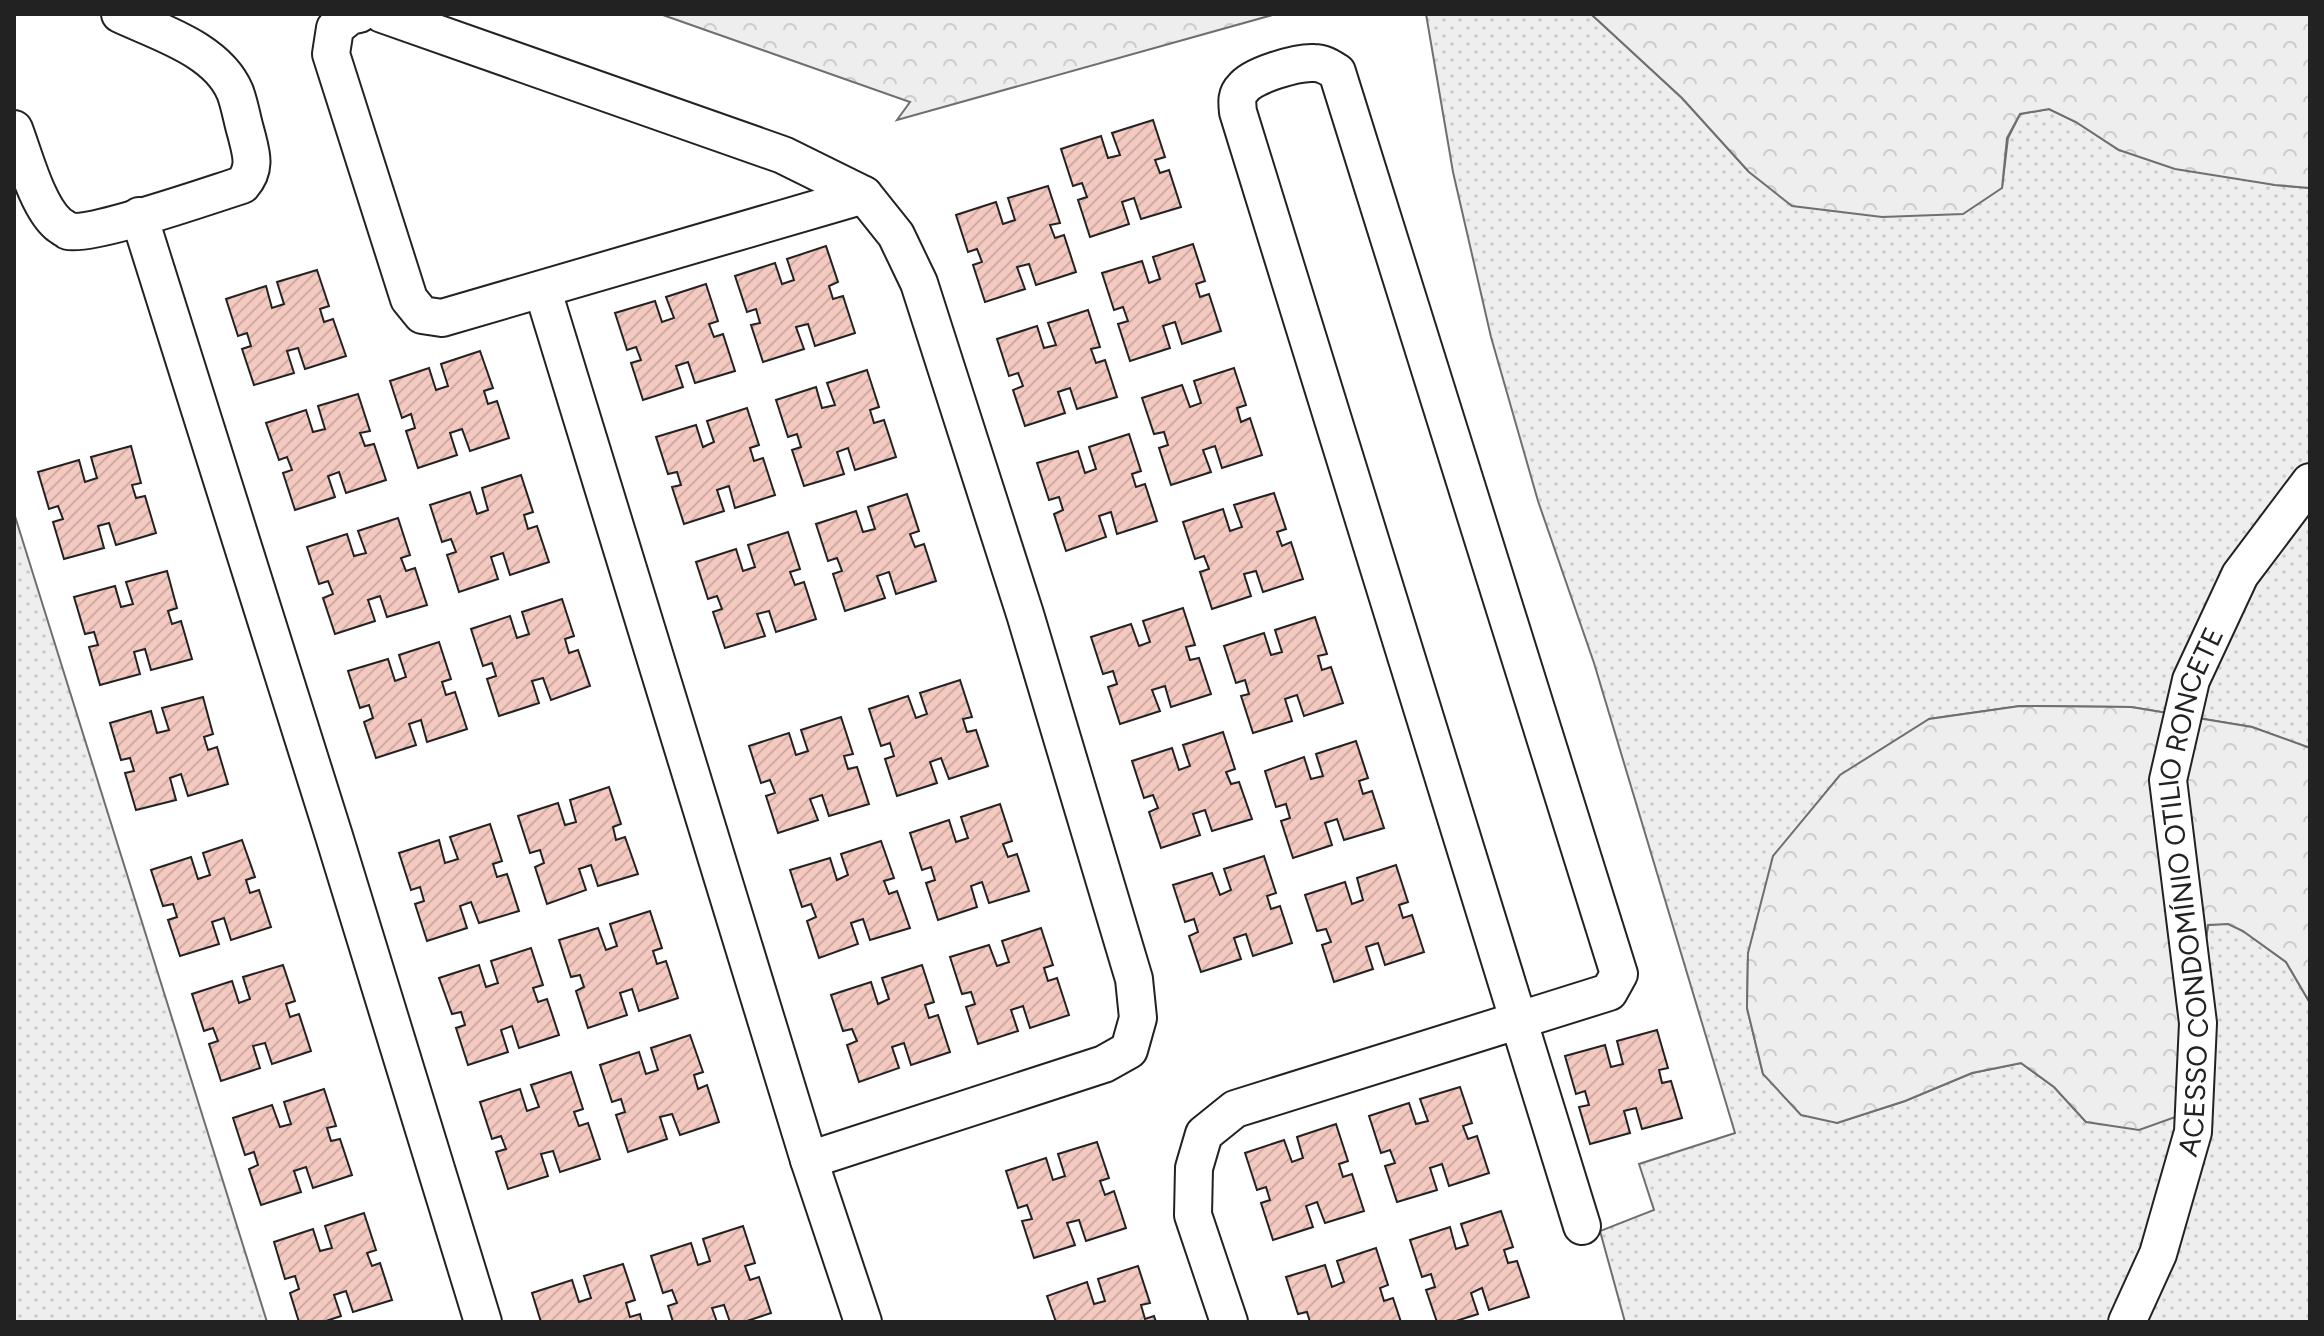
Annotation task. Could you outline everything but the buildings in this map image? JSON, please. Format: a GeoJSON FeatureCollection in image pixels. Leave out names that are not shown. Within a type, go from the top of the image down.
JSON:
{"type":"FeatureCollection","features":[{"type":"Feature","properties":{"kind":"street"},"geometry":{"type":"LineString","coordinates":[[14,129],[42,202],[55,223],[67,231],[84,231],[242,185],[250,176],[253,159],[234,90],[214,65],[188,46],[120,14]]}},
{"type":"Feature","properties":{"kind":"street"},"geometry":{"type":"LineString","coordinates":[[359,14],[350,16],[335,28],[331,54],[409,299],[422,315],[442,318],[543,291],[864,195]]}},
{"type":"Feature","properties":{"kind":"street"},"geometry":{"type":"LineString","coordinates":[[382,14],[783,155],[864,195],[896,235],[919,283],[1025,614],[1125,948],[1134,979],[1138,1018],[1129,1050],[1104,1064],[809,1160]]}},
{"type":"Feature","properties":{"kind":"street"},"geometry":{"type":"LineString","coordinates":[[1229,1322],[1193,1215],[1194,1168],[1204,1134],[1235,1109],[1518,1020],[1609,992],[1619,974],[1337,72],[1316,62],[1302,64],[1251,79],[1241,89],[1237,99],[1238,112],[1518,1020],[1582,1226]]}},
{"type":"Feature","properties":{"kind":"street"},"geometry":{"type":"LineString","coordinates":[[139,216],[483,1322]]}},
{"type":"Feature","properties":{"kind":"street"},"geometry":{"type":"LineString","coordinates":[[543,291],[809,1160],[863,1322]]}},
{"type":"Feature","properties":{"kind":"street","name":"ACESSO CONDOMÍNIO OTILIO RONCETE"},"geometry":{"type":"LineString","coordinates":[[2127,1322],[2158,1254],[2193,1132],[2198,1023],[2168,780],[2191,680],[2240,575],[2310,482]]}},
{"type":"Feature","properties":{"kind":"green space"},"geometry":{"type":"Polygon","coordinates":[[[660,14],[1276,14],[897,120],[910,102],[660,14]]]}},
{"type":"Feature","properties":{"kind":"green space"},"geometry":{"type":"Polygon","coordinates":[[[1426,14],[1591,14],[1682,98],[1749,172],[2002,188],[2008,138],[2020,114],[2049,109],[2076,122],[2119,150],[2275,185],[2310,188],[2310,748],[2252,727],[2131,707],[2020,706],[1929,719],[1748,953],[1747,1008],[1763,1074],[1837,1123],[1905,1101],[1972,1073],[2021,1063],[2054,1087],[2086,1122],[2202,963],[2208,925],[2228,923],[2243,931],[2286,962],[2310,1003],[2310,1322],[1625,1322],[1600,1231],[1654,1210],[1639,1164],[1735,1133],[1594,663],[1538,501],[1491,337],[1453,172],[1426,14]]]}},
{"type":"Feature","properties":{"kind":"green space"},"geometry":{"type":"Polygon","coordinates":[[[1591,14],[2310,14],[2310,188],[2175,169],[2119,150],[2076,122],[2049,109],[2020,114],[2007,138],[2002,188],[1963,214],[1882,217],[1792,206],[1749,172],[1682,98],[1591,14]]]}},
{"type":"Feature","properties":{"kind":"green space"},"geometry":{"type":"Polygon","coordinates":[[[14,513],[267,1322],[14,1322],[14,513]]]}},
{"type":"Feature","properties":{"kind":"green space"},"geometry":{"type":"Polygon","coordinates":[[[2020,706],[2131,707],[2252,727],[2310,748],[2310,1003],[2286,962],[2243,931],[2228,924],[2208,925],[2181,1115],[2139,1130],[2086,1122],[2054,1087],[2021,1063],[1972,1073],[1905,1101],[1837,1123],[1801,1115],[1763,1074],[1747,1008],[1748,953],[1773,856],[1840,775],[1929,719],[2020,706]]]}}]}
